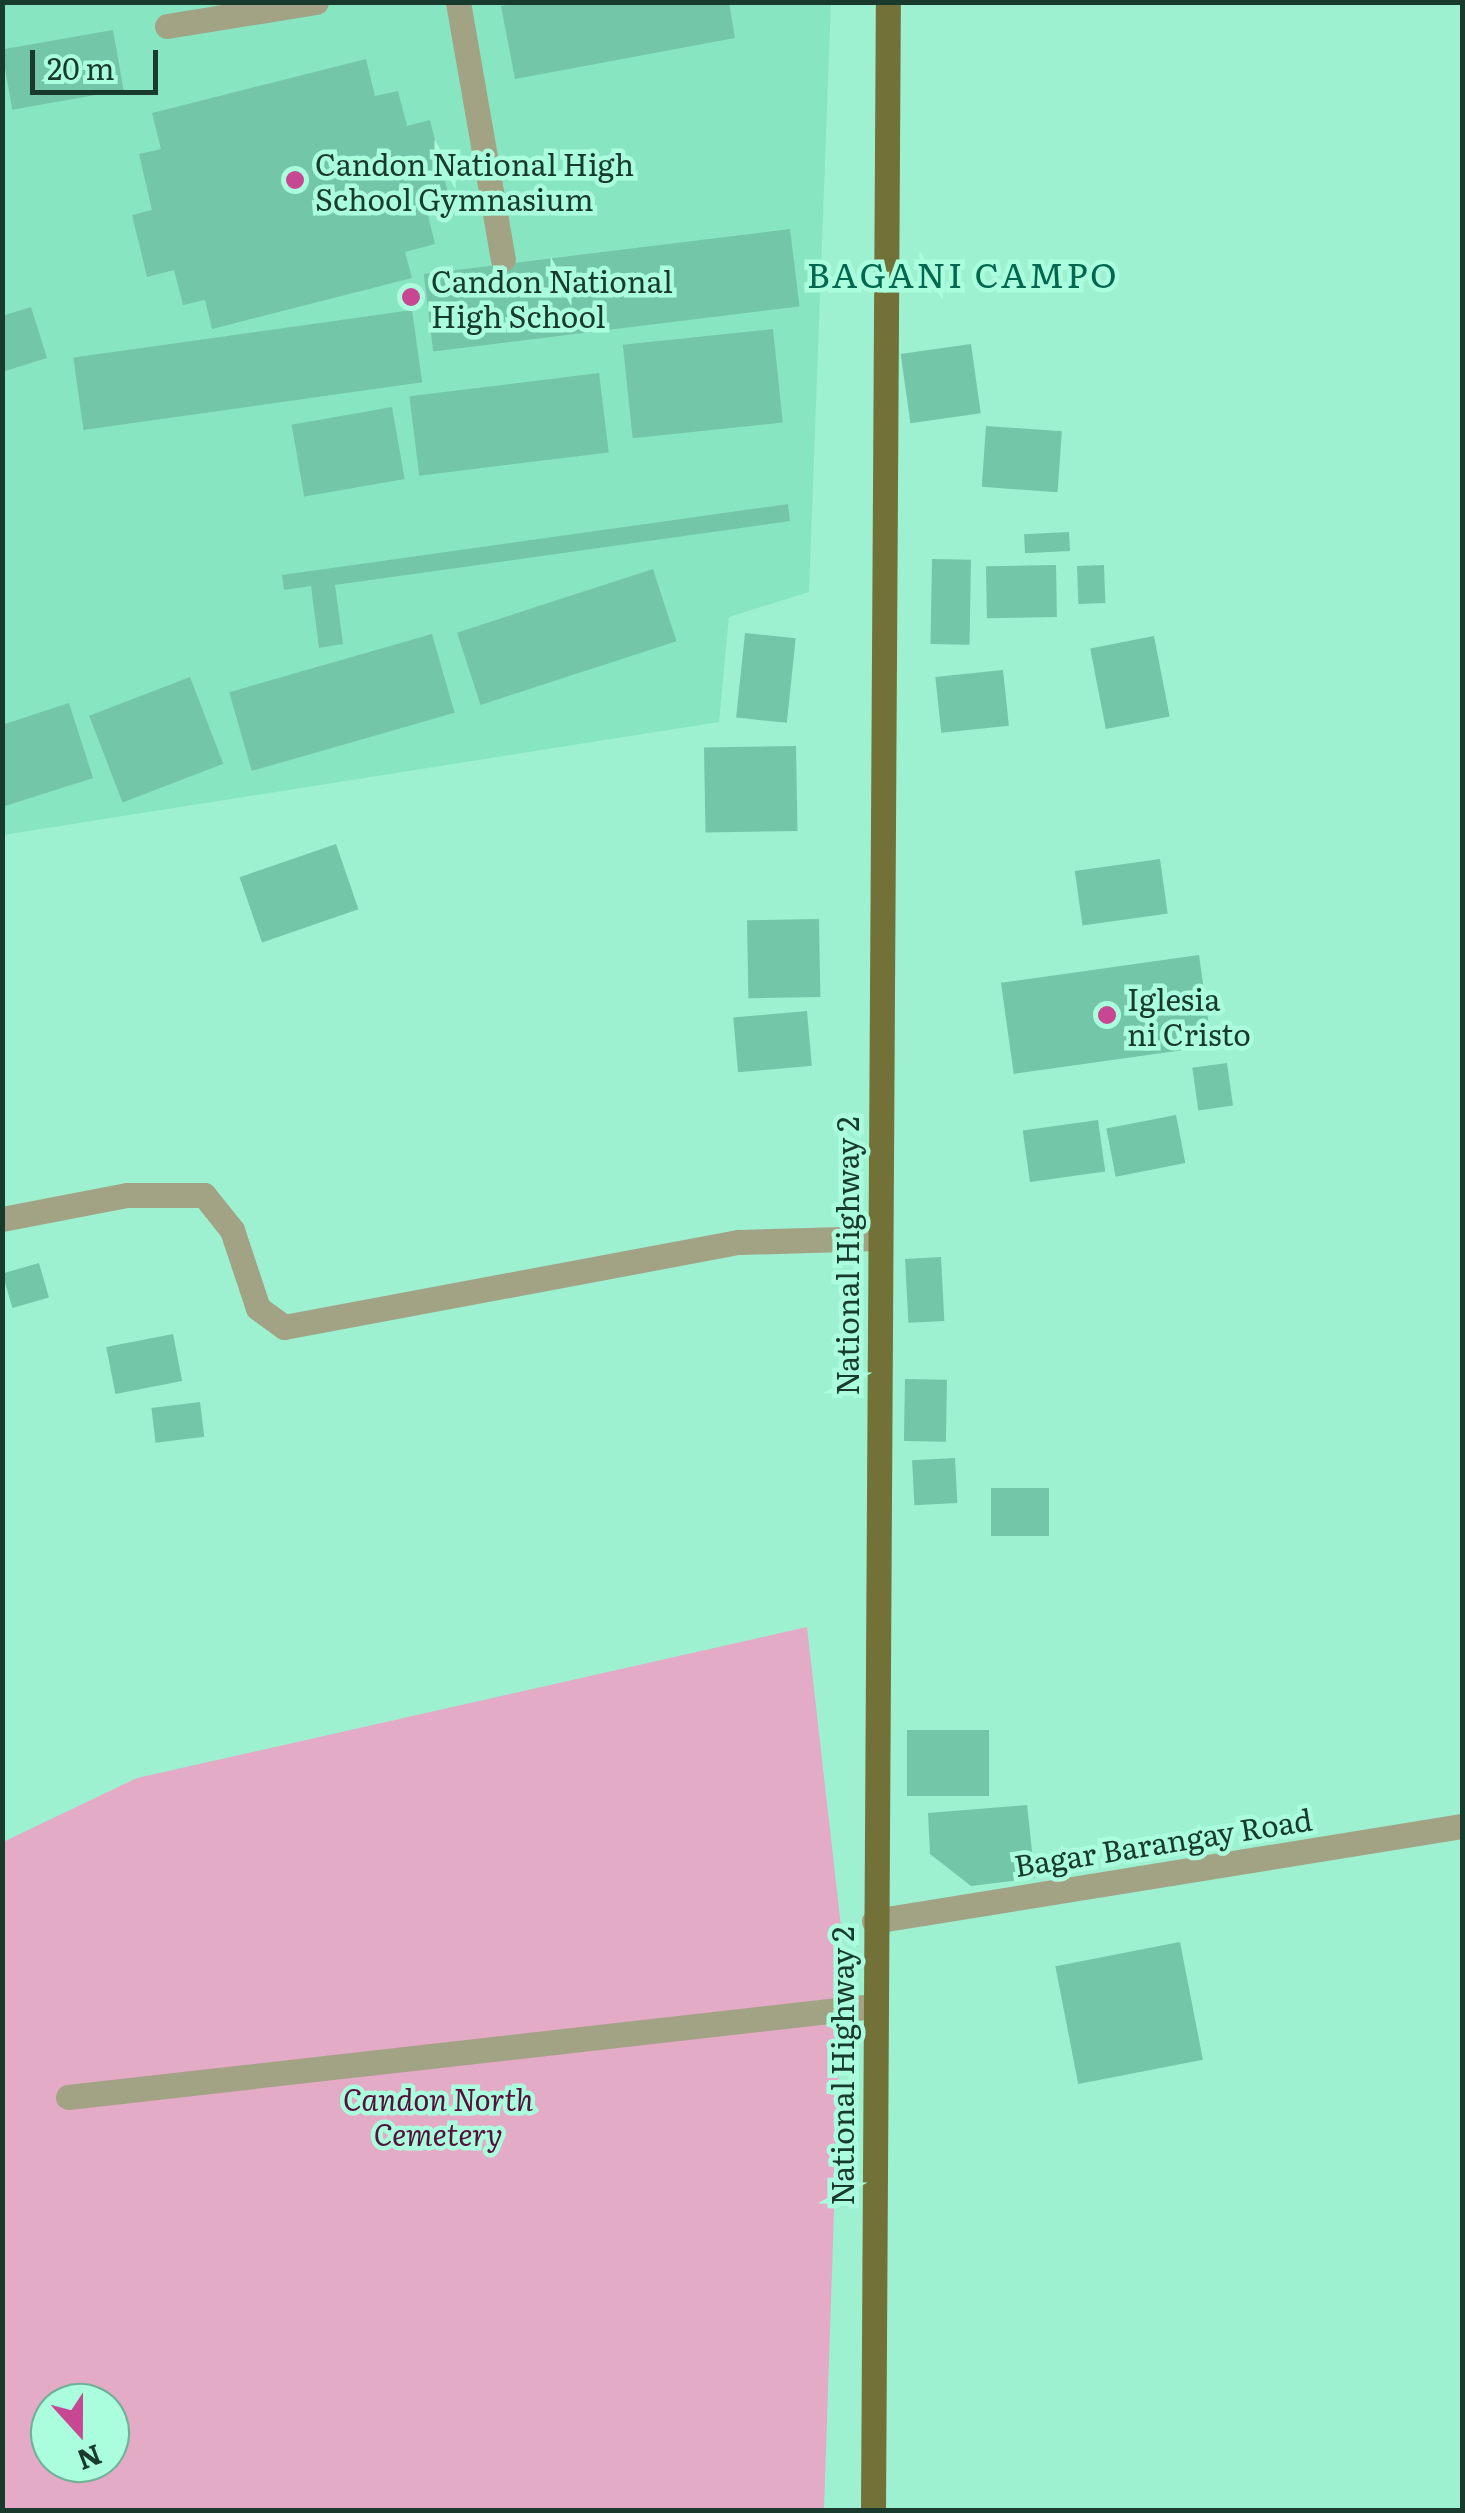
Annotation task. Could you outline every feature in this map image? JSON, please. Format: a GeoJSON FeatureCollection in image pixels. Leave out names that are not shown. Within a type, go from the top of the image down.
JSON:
{"type":"FeatureCollection","features":[{"type":"Feature","properties":{"kind":"main road","name":"National Highway 2"},"geometry":{"type":"LineString","coordinates":[[873,2510],[873,2006],[888,2]]}},
{"type":"Feature","properties":{"kind":"street"},"geometry":{"type":"LineString","coordinates":[[167,26],[316,2]]}},
{"type":"Feature","properties":{"kind":"street"},"geometry":{"type":"LineString","coordinates":[[458,2],[503,259]]}},
{"type":"Feature","properties":{"kind":"street"},"geometry":{"type":"LineString","coordinates":[[2,1219],[127,1195],[204,1195],[228,1220],[258,1308],[284,1327],[738,1242],[878,1238]]}},
{"type":"Feature","properties":{"kind":"street","name":"Bagar Barangay Road"},"geometry":{"type":"LineString","coordinates":[[874,1920],[1462,1826]]}},
{"type":"Feature","properties":{"kind":"street"},"geometry":{"type":"LineString","coordinates":[[68,2098],[873,2006]]}},
{"type":"Feature","properties":{"kind":"shaded area","name":"Candon National High School"},"geometry":{"type":"Polygon","coordinates":[[[3,3],[831,3],[809,592],[729,617],[719,722],[3,835],[3,3]]]}},
{"type":"Feature","properties":{"kind":"green space","name":"Candon North Cemetery"},"geometry":{"type":"Polygon","coordinates":[[[807,1627],[843,1944],[824,2510],[3,2510],[3,1842],[137,1778],[807,1627]]]}},
{"type":"Feature","properties":{"kind":"building"},"geometry":{"type":"Polygon","coordinates":[[[521,2],[729,2],[735,38],[515,79],[501,6],[521,2]]]}},
{"type":"Feature","properties":{"kind":"building"},"geometry":{"type":"Polygon","coordinates":[[[113,30],[124,90],[12,110],[2,50],[113,30]]]}},
{"type":"Feature","properties":{"kind":"building","name":"Candon National High School Gymnasium"},"geometry":{"type":"Polygon","coordinates":[[[366,59],[375,96],[398,91],[407,126],[430,120],[451,205],[427,211],[435,244],[405,252],[412,278],[212,329],[205,300],[183,305],[174,270],[147,277],[132,215],[152,210],[139,154],[161,149],[152,113],[366,59]]]}},
{"type":"Feature","properties":{"kind":"building"},"geometry":{"type":"Polygon","coordinates":[[[790,229],[800,306],[433,351],[424,274],[790,229]]]}},
{"type":"Feature","properties":{"kind":"building"},"geometry":{"type":"Polygon","coordinates":[[[31,307],[47,358],[2,372],[2,316],[31,307]]]}},
{"type":"Feature","properties":{"kind":"building"},"geometry":{"type":"Polygon","coordinates":[[[412,310],[422,382],[83,430],[73,358],[412,310]]]}},
{"type":"Feature","properties":{"kind":"building"},"geometry":{"type":"Polygon","coordinates":[[[773,329],[783,422],[633,438],[623,345],[773,329]]]}},
{"type":"Feature","properties":{"kind":"building"},"geometry":{"type":"Polygon","coordinates":[[[971,344],[981,413],[910,423],[901,354],[971,344]]]}},
{"type":"Feature","properties":{"kind":"building"},"geometry":{"type":"Polygon","coordinates":[[[599,373],[609,452],[419,476],[409,396],[599,373]]]}},
{"type":"Feature","properties":{"kind":"building"},"geometry":{"type":"Polygon","coordinates":[[[392,407],[405,479],[304,497],[292,425],[392,407]]]}},
{"type":"Feature","properties":{"kind":"building"},"geometry":{"type":"Polygon","coordinates":[[[986,426],[1062,431],[1058,492],[982,487],[986,426]]]}},
{"type":"Feature","properties":{"kind":"building"},"geometry":{"type":"Polygon","coordinates":[[[788,504],[790,521],[335,585],[343,644],[319,648],[311,586],[284,590],[282,575],[788,504]]]}},
{"type":"Feature","properties":{"kind":"building"},"geometry":{"type":"Polygon","coordinates":[[[1069,532],[1070,551],[1025,553],[1024,534],[1069,532]]]}},
{"type":"Feature","properties":{"kind":"building"},"geometry":{"type":"Polygon","coordinates":[[[932,559],[971,560],[970,645],[931,644],[932,559]]]}},
{"type":"Feature","properties":{"kind":"building"},"geometry":{"type":"Polygon","coordinates":[[[1056,565],[1057,617],[987,618],[986,566],[1056,565]]]}},
{"type":"Feature","properties":{"kind":"building"},"geometry":{"type":"Polygon","coordinates":[[[1104,565],[1105,603],[1078,604],[1077,566],[1104,565]]]}},
{"type":"Feature","properties":{"kind":"building"},"geometry":{"type":"Polygon","coordinates":[[[653,569],[676,641],[481,705],[457,633],[653,569]]]}},
{"type":"Feature","properties":{"kind":"building"},"geometry":{"type":"Polygon","coordinates":[[[745,633],[796,638],[787,723],[736,718],[745,633]]]}},
{"type":"Feature","properties":{"kind":"building"},"geometry":{"type":"Polygon","coordinates":[[[432,634],[455,713],[252,771],[229,692],[432,634]]]}},
{"type":"Feature","properties":{"kind":"building"},"geometry":{"type":"Polygon","coordinates":[[[1154,636],[1170,716],[1106,729],[1090,648],[1154,636]]]}},
{"type":"Feature","properties":{"kind":"building"},"geometry":{"type":"Polygon","coordinates":[[[1003,670],[1009,726],[941,733],[935,677],[1003,670]]]}},
{"type":"Feature","properties":{"kind":"building"},"geometry":{"type":"Polygon","coordinates":[[[190,677],[223,764],[123,803],[89,716],[190,677]]]}},
{"type":"Feature","properties":{"kind":"building"},"geometry":{"type":"Polygon","coordinates":[[[69,703],[93,778],[2,807],[2,725],[69,703]]]}},
{"type":"Feature","properties":{"kind":"building"},"geometry":{"type":"Polygon","coordinates":[[[796,746],[797,831],[705,833],[704,748],[796,746]]]}},
{"type":"Feature","properties":{"kind":"building"},"geometry":{"type":"Polygon","coordinates":[[[336,844],[358,909],[262,942],[240,877],[336,844]]]}},
{"type":"Feature","properties":{"kind":"building"},"geometry":{"type":"Polygon","coordinates":[[[1160,859],[1168,913],[1082,925],[1075,871],[1160,859]]]}},
{"type":"Feature","properties":{"kind":"building"},"geometry":{"type":"Polygon","coordinates":[[[819,919],[820,997],[748,998],[747,920],[819,919]]]}},
{"type":"Feature","properties":{"kind":"building","name":"Iglesia ni Cristo"},"geometry":{"type":"Polygon","coordinates":[[[1199,955],[1212,1046],[1014,1074],[1001,983],[1199,955]]]}},
{"type":"Feature","properties":{"kind":"building"},"geometry":{"type":"Polygon","coordinates":[[[807,1011],[812,1066],[738,1072],[733,1017],[807,1011]]]}},
{"type":"Feature","properties":{"kind":"building"},"geometry":{"type":"Polygon","coordinates":[[[1227,1063],[1233,1106],[1198,1110],[1192,1068],[1227,1063]]]}},
{"type":"Feature","properties":{"kind":"building"},"geometry":{"type":"Polygon","coordinates":[[[1176,1115],[1185,1163],[1116,1177],[1106,1129],[1176,1115]]]}},
{"type":"Feature","properties":{"kind":"building"},"geometry":{"type":"Polygon","coordinates":[[[1098,1120],[1105,1171],[1030,1182],[1023,1131],[1098,1120]]]}},
{"type":"Feature","properties":{"kind":"building"},"geometry":{"type":"Polygon","coordinates":[[[941,1257],[944,1321],[908,1323],[905,1259],[941,1257]]]}},
{"type":"Feature","properties":{"kind":"building"},"geometry":{"type":"Polygon","coordinates":[[[39,1263],[49,1298],[12,1308],[2,1273],[39,1263]]]}},
{"type":"Feature","properties":{"kind":"building"},"geometry":{"type":"Polygon","coordinates":[[[173,1334],[182,1381],[115,1394],[106,1347],[173,1334]]]}},
{"type":"Feature","properties":{"kind":"building"},"geometry":{"type":"Polygon","coordinates":[[[905,1379],[947,1380],[946,1442],[904,1441],[905,1379]]]}},
{"type":"Feature","properties":{"kind":"building"},"geometry":{"type":"Polygon","coordinates":[[[200,1402],[204,1437],[156,1443],[151,1408],[200,1402]]]}},
{"type":"Feature","properties":{"kind":"building"},"geometry":{"type":"Polygon","coordinates":[[[955,1458],[957,1503],[914,1505],[912,1460],[955,1458]]]}},
{"type":"Feature","properties":{"kind":"building"},"geometry":{"type":"Polygon","coordinates":[[[991,1488],[1049,1488],[1049,1536],[991,1536],[991,1488]]]}},
{"type":"Feature","properties":{"kind":"building"},"geometry":{"type":"Polygon","coordinates":[[[907,1730],[989,1730],[989,1796],[907,1796],[907,1730]]]}},
{"type":"Feature","properties":{"kind":"building"},"geometry":{"type":"Polygon","coordinates":[[[1027,1805],[1035,1878],[971,1886],[930,1854],[928,1813],[1027,1805]]]}},
{"type":"Feature","properties":{"kind":"building"},"geometry":{"type":"Polygon","coordinates":[[[1180,1942],[1203,2060],[1078,2084],[1055,1966],[1180,1942]]]}},
{"type":"Feature","properties":{"kind":"place","name":"Candon National High School Gymnasium"},"geometry":{"type":"Point","coordinates":[295,180]}},
{"type":"Feature","properties":{"kind":"place","name":"Candon National High School"},"geometry":{"type":"Point","coordinates":[411,297]}},
{"type":"Feature","properties":{"kind":"place","name":"Iglesia ni Cristo"},"geometry":{"type":"Point","coordinates":[1107,1015]}},
{"type":"Feature","properties":{"kind":"district","name":"BAGANI CAMPO"},"geometry":{"type":"Point","coordinates":[963,273]}}]}
